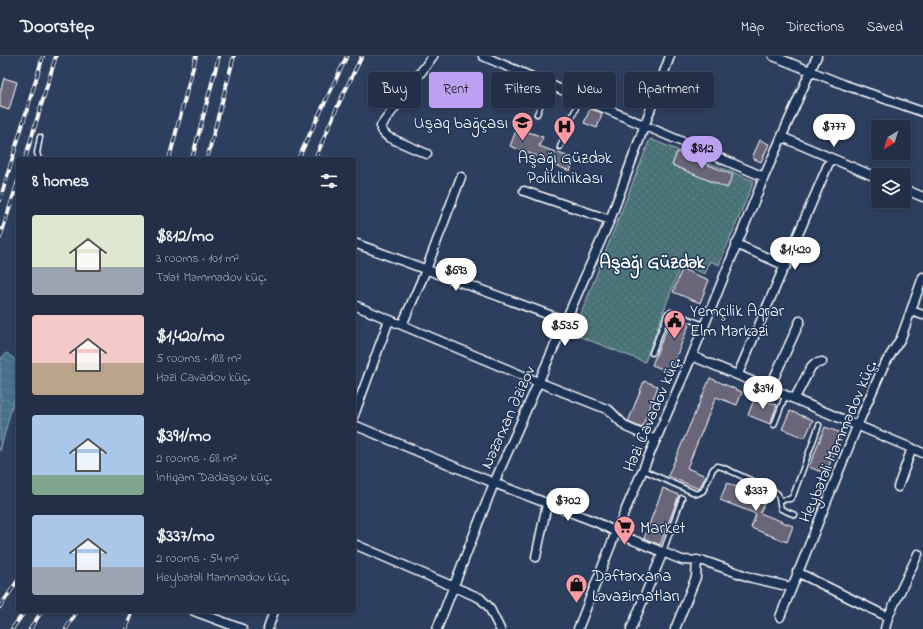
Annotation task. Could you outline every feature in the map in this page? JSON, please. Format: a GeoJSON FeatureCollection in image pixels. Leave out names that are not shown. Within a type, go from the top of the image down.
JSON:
{"type":"FeatureCollection","features":[{"type":"Feature","properties":{"kind":"street"},"geometry":{"type":"LineString","coordinates":[[427,154],[388,137],[381,130],[381,126],[433,56]]}},
{"type":"Feature","properties":{"kind":"street"},"geometry":{"type":"LineString","coordinates":[[483,56],[519,72]]}},
{"type":"Feature","properties":{"kind":"street","name":"Nəzərxan Əzizov"},"geometry":{"type":"LineString","coordinates":[[437,629],[494,483],[610,220],[670,56]]}},
{"type":"Feature","properties":{"kind":"street"},"geometry":{"type":"LineString","coordinates":[[773,56],[923,112]]}},
{"type":"Feature","properties":{"kind":"street","name":"Həzi Cavadov küç."},"geometry":{"type":"LineString","coordinates":[[578,629],[616,532],[692,356],[736,244],[816,56]]}},
{"type":"Feature","properties":{"kind":"street"},"geometry":{"type":"LineString","coordinates":[[605,108],[764,177]]}},
{"type":"Feature","properties":{"kind":"street"},"geometry":{"type":"LineString","coordinates":[[782,137],[871,175]]}},
{"type":"Feature","properties":{"kind":"street"},"geometry":{"type":"LineString","coordinates":[[738,374],[786,266],[831,158]]}},
{"type":"Feature","properties":{"kind":"street"},"geometry":{"type":"LineString","coordinates":[[402,325],[426,270],[461,177]]}},
{"type":"Feature","properties":{"kind":"street"},"geometry":{"type":"LineString","coordinates":[[524,191],[610,220]]}},
{"type":"Feature","properties":{"kind":"street"},"geometry":{"type":"LineString","coordinates":[[911,192],[923,198]]}},
{"type":"Feature","properties":{"kind":"street"},"geometry":{"type":"LineString","coordinates":[[356,244],[566,321]]}},
{"type":"Feature","properties":{"kind":"street"},"geometry":{"type":"LineString","coordinates":[[736,244],[786,266]]}},
{"type":"Feature","properties":{"kind":"street","name":"Heybətəli Məmmədov küç."},"geometry":{"type":"LineString","coordinates":[[780,617],[858,424],[883,368],[901,338],[923,277]]}},
{"type":"Feature","properties":{"kind":"street"},"geometry":{"type":"LineString","coordinates":[[356,306],[609,410],[626,427],[656,440]]}},
{"type":"Feature","properties":{"kind":"street"},"geometry":{"type":"LineString","coordinates":[[911,311],[923,315]]}},
{"type":"Feature","properties":{"kind":"street"},"geometry":{"type":"LineString","coordinates":[[356,410],[389,320]]}},
{"type":"Feature","properties":{"kind":"street"},"geometry":{"type":"LineString","coordinates":[[770,387],[800,321]]}},
{"type":"Feature","properties":{"kind":"street"},"geometry":{"type":"LineString","coordinates":[[692,356],[770,387],[923,453]]}},
{"type":"Feature","properties":{"kind":"street"},"geometry":{"type":"LineString","coordinates":[[795,398],[811,367],[814,364],[822,362]]}},
{"type":"Feature","properties":{"kind":"street"},"geometry":{"type":"LineString","coordinates":[[356,426],[494,483],[596,522],[682,560],[697,560],[720,565],[752,578],[791,587]]}},
{"type":"Feature","properties":{"kind":"street"},"geometry":{"type":"LineString","coordinates":[[898,487],[912,448]]}},
{"type":"Feature","properties":{"kind":"street"},"geometry":{"type":"LineString","coordinates":[[536,557],[547,504]]}},
{"type":"Feature","properties":{"kind":"street"},"geometry":{"type":"LineString","coordinates":[[356,545],[480,598],[489,607],[500,629]]}},
{"type":"Feature","properties":{"kind":"street"},"geometry":{"type":"LineString","coordinates":[[631,629],[662,552]]}},
{"type":"Feature","properties":{"kind":"street"},"geometry":{"type":"LineString","coordinates":[[885,629],[888,617],[918,554]]}},
{"type":"Feature","properties":{"kind":"street"},"geometry":{"type":"LineString","coordinates":[[674,629],[696,577],[697,560]]}},
{"type":"Feature","properties":{"kind":"street"},"geometry":{"type":"LineString","coordinates":[[797,572],[888,617]]}},
{"type":"Feature","properties":{"kind":"street"},"geometry":{"type":"LineString","coordinates":[[199,613],[242,629]]}},
{"type":"Feature","properties":{"kind":"street"},"geometry":{"type":"LineString","coordinates":[[268,629],[273,613]]}},
{"type":"Feature","properties":{"kind":"lane"},"geometry":{"type":"LineString","coordinates":[[537,114],[539,108]]}},
{"type":"Feature","properties":{"kind":"lane"},"geometry":{"type":"LineString","coordinates":[[560,147],[576,108]]}},
{"type":"Feature","properties":{"kind":"lane"},"geometry":{"type":"LineString","coordinates":[[38,157],[37,153],[40,137]]}},
{"type":"Feature","properties":{"kind":"lane"},"geometry":{"type":"LineString","coordinates":[[652,353],[668,313],[672,312],[704,325]]}},
{"type":"Feature","properties":{"kind":"lane"},"geometry":{"type":"LineString","coordinates":[[774,425],[786,394]]}},
{"type":"Feature","properties":{"kind":"lane"},"geometry":{"type":"LineString","coordinates":[[780,500],[790,499],[793,496],[819,425]]}},
{"type":"Feature","properties":{"kind":"lane"},"geometry":{"type":"LineString","coordinates":[[643,470],[697,494],[703,491],[713,469],[717,466],[722,467],[774,491],[778,494],[781,509],[795,516]]}},
{"type":"Feature","properties":{"kind":"lane"},"geometry":{"type":"LineString","coordinates":[[662,552],[682,498]]}},
{"type":"Feature","properties":{"kind":"green space"},"geometry":{"type":"Polygon","coordinates":[[[650,139],[754,181],[719,265],[710,261],[705,274],[681,264],[645,362],[573,334],[650,139]]]}},
{"type":"Feature","properties":{"kind":"water"},"geometry":{"type":"Polygon","coordinates":[[[7,353],[16,360],[16,391],[0,451],[0,359],[7,353]]]}},
{"type":"Feature","properties":{"kind":"building"},"geometry":{"type":"Polygon","coordinates":[[[4,78],[17,82],[9,110],[0,107],[0,93],[4,78]]]}},
{"type":"Feature","properties":{"kind":"building"},"geometry":{"type":"Polygon","coordinates":[[[590,109],[602,113],[597,128],[584,123],[590,109]]]}},
{"type":"Feature","properties":{"kind":"building"},"geometry":{"type":"Polygon","coordinates":[[[517,128],[543,137],[539,146],[575,159],[570,171],[544,161],[545,159],[510,146],[517,128]]]}},
{"type":"Feature","properties":{"kind":"building"},"geometry":{"type":"Polygon","coordinates":[[[760,140],[769,144],[761,162],[752,158],[760,140]]]}},
{"type":"Feature","properties":{"kind":"building"},"geometry":{"type":"Polygon","coordinates":[[[677,152],[733,175],[727,188],[672,165],[677,152]]]}},
{"type":"Feature","properties":{"kind":"building"},"geometry":{"type":"Polygon","coordinates":[[[682,269],[709,280],[700,303],[673,292],[682,269]]]}},
{"type":"Feature","properties":{"kind":"building"},"geometry":{"type":"Polygon","coordinates":[[[671,318],[689,325],[670,372],[652,365],[671,318]]]}},
{"type":"Feature","properties":{"kind":"building"},"geometry":{"type":"Polygon","coordinates":[[[710,378],[742,392],[737,405],[716,397],[687,468],[706,476],[699,489],[668,476],[710,378]]]}},
{"type":"Feature","properties":{"kind":"building"},"geometry":{"type":"Polygon","coordinates":[[[644,381],[658,386],[642,428],[628,422],[644,381]]]}},
{"type":"Feature","properties":{"kind":"building"},"geometry":{"type":"Polygon","coordinates":[[[755,397],[777,405],[770,424],[748,415],[755,397]]]}},
{"type":"Feature","properties":{"kind":"building"},"geometry":{"type":"Polygon","coordinates":[[[790,411],[813,420],[805,438],[782,429],[790,411]]]}},
{"type":"Feature","properties":{"kind":"building"},"geometry":{"type":"Polygon","coordinates":[[[825,427],[841,433],[826,474],[809,467],[825,427]]]}},
{"type":"Feature","properties":{"kind":"building"},"geometry":{"type":"Polygon","coordinates":[[[727,483],[766,499],[760,513],[793,526],[787,542],[751,528],[756,514],[720,500],[727,483]]]}},
{"type":"Feature","properties":{"kind":"building"},"geometry":{"type":"Polygon","coordinates":[[[663,488],[679,495],[660,545],[644,538],[663,488]]]}},
{"type":"Feature","properties":{"kind":"railway"},"geometry":{"type":"LineString","coordinates":[[0,200],[43,56]]}},
{"type":"Feature","properties":{"kind":"railway"},"geometry":{"type":"LineString","coordinates":[[26,157],[56,56]]}},
{"type":"Feature","properties":{"kind":"railway"},"geometry":{"type":"LineString","coordinates":[[170,157],[196,56]]}},
{"type":"Feature","properties":{"kind":"railway"},"geometry":{"type":"LineString","coordinates":[[193,157],[219,56]]}},
{"type":"Feature","properties":{"kind":"railway"},"geometry":{"type":"LineString","coordinates":[[208,157],[234,56]]}},
{"type":"Feature","properties":{"kind":"railway"},"geometry":{"type":"LineString","coordinates":[[299,157],[347,56]]}},
{"type":"Feature","properties":{"kind":"railway"},"geometry":{"type":"LineString","coordinates":[[316,157],[339,103],[362,56]]}},
{"type":"Feature","properties":{"kind":"railway"},"geometry":{"type":"LineString","coordinates":[[0,238],[16,187]]}},
{"type":"Feature","properties":{"kind":"railway"},"geometry":{"type":"LineString","coordinates":[[0,607],[16,583]]}},
{"type":"Feature","properties":{"kind":"railway"},"geometry":{"type":"LineString","coordinates":[[12,629],[24,613]]}},
{"type":"Feature","properties":{"kind":"railway"},"geometry":{"type":"LineString","coordinates":[[30,629],[41,613]]}},
{"type":"Feature","properties":{"kind":"railway"},"geometry":{"type":"LineString","coordinates":[[66,629],[76,613]]}},
{"type":"Feature","properties":{"kind":"railway"},"geometry":{"type":"LineString","coordinates":[[126,629],[132,613]]}},
{"type":"Feature","properties":{"kind":"place","name":"Uşaq bağçası"},"geometry":{"type":"Point","coordinates":[523,142]}},
{"type":"Feature","properties":{"kind":"place","name":"Aşağı Güzdək Poliklinikası"},"geometry":{"type":"Point","coordinates":[565,146]}},
{"type":"Feature","properties":{"kind":"place","name":"Yemçilik Aqrar Elm Mərkəzi"},"geometry":{"type":"Point","coordinates":[674,340]}},
{"type":"Feature","properties":{"kind":"place","name":"Market"},"geometry":{"type":"Point","coordinates":[624,546]}},
{"type":"Feature","properties":{"kind":"place","name":"Dəftərxana Ləvazimatları"},"geometry":{"type":"Point","coordinates":[577,604]}},
{"type":"Feature","properties":{"kind":"district","name":"Aşağı Güzdək"},"geometry":{"type":"Point","coordinates":[652,261]}}]}
